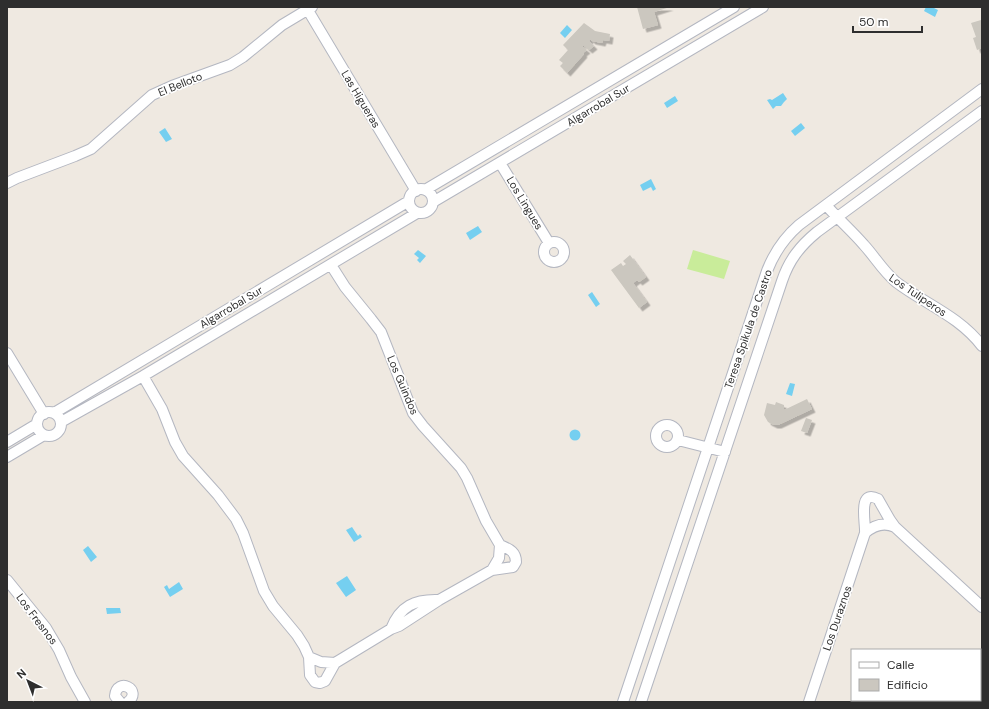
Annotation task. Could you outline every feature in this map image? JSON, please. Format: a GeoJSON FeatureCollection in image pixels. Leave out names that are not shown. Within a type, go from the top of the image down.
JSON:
{"type":"FeatureCollection","features":[{"type":"Feature","properties":{"kind":"street","name":"Algarrobal Sur"},"geometry":{"type":"LineString","coordinates":[[421,190],[734,7]]}},
{"type":"Feature","properties":{"kind":"street","name":"Algarrobal Sur"},"geometry":{"type":"LineString","coordinates":[[433,202],[763,7]]}},
{"type":"Feature","properties":{"kind":"street","name":"Las Higueras"},"geometry":{"type":"LineString","coordinates":[[309,8],[421,190]]}},
{"type":"Feature","properties":{"kind":"street","name":"El Belloto"},"geometry":{"type":"LineString","coordinates":[[7,183],[91,149],[152,96],[172,86],[230,65],[243,57],[282,25],[309,8]]}},
{"type":"Feature","properties":{"kind":"street","name":"Teresa Spikula de Castro"},"geometry":{"type":"LineString","coordinates":[[623,702],[767,271],[778,248],[791,232],[982,89]]}},
{"type":"Feature","properties":{"kind":"street","name":"Teresa Spikula de Castro"},"geometry":{"type":"LineString","coordinates":[[640,702],[790,262],[805,242],[982,111]]}},
{"type":"Feature","properties":{"kind":"street","name":"Los Lingues"},"geometry":{"type":"LineString","coordinates":[[500,163],[549,243]]}},
{"type":"Feature","properties":{"kind":"street"},"geometry":{"type":"LineString","coordinates":[[421,190],[432,196],[433,202],[429,211],[417,213],[411,208],[409,201],[411,195],[421,190]]}},
{"type":"Feature","properties":{"kind":"street","name":"Algarrobal Sur"},"geometry":{"type":"LineString","coordinates":[[49,413],[409,201]]}},
{"type":"Feature","properties":{"kind":"street","name":"Los Tuliperos"},"geometry":{"type":"LineString","coordinates":[[826,205],[890,276],[904,287],[959,322],[982,346]]}},
{"type":"Feature","properties":{"kind":"street","name":"Algarrobal Sur"},"geometry":{"type":"LineString","coordinates":[[61,422],[143,376],[417,213]]}},
{"type":"Feature","properties":{"kind":"street","name":"Los Guindos"},"geometry":{"type":"LineString","coordinates":[[143,376],[162,409],[175,442],[183,456],[222,500],[236,519],[243,533],[264,591],[273,606],[297,635],[309,657],[310,675],[317,683],[323,682],[327,679],[335,663],[391,629],[400,612],[414,602],[439,600],[492,570],[510,568],[516,562],[513,552],[500,545],[486,521],[461,468],[413,413],[381,332],[345,287],[331,264]]}},
{"type":"Feature","properties":{"kind":"street"},"geometry":{"type":"LineString","coordinates":[[7,352],[49,413],[58,417],[61,422],[60,429],[56,434],[50,436],[44,435],[39,430],[37,424],[39,418],[49,413]]}},
{"type":"Feature","properties":{"kind":"street"},"geometry":{"type":"LineString","coordinates":[[7,442],[37,424]]}},
{"type":"Feature","properties":{"kind":"street"},"geometry":{"type":"LineString","coordinates":[[7,458],[44,435]]}},
{"type":"Feature","properties":{"kind":"street"},"geometry":{"type":"LineString","coordinates":[[678,440],[725,452]]}},
{"type":"Feature","properties":{"kind":"street","name":"Los Duraznos"},"geometry":{"type":"LineString","coordinates":[[809,702],[865,533],[866,526],[864,507],[866,501],[872,497],[881,502],[895,528],[982,607]]}},
{"type":"Feature","properties":{"kind":"street"},"geometry":{"type":"LineString","coordinates":[[865,533],[878,525],[887,525],[895,528]]}},
{"type":"Feature","properties":{"kind":"street"},"geometry":{"type":"LineString","coordinates":[[492,570],[499,558],[500,545]]}},
{"type":"Feature","properties":{"kind":"street","name":"Los Fresnos"},"geometry":{"type":"LineString","coordinates":[[7,580],[46,628],[59,650],[71,677],[85,702]]}},
{"type":"Feature","properties":{"kind":"street"},"geometry":{"type":"LineString","coordinates":[[638,656],[654,662]]}},
{"type":"Feature","properties":{"kind":"street"},"geometry":{"type":"LineString","coordinates":[[309,657],[321,662],[335,663]]}},
{"type":"Feature","properties":{"kind":"street"},"geometry":{"type":"LineString","coordinates":[[116,701],[116,693],[118,688],[128,686],[132,690],[133,696],[128,702]]}},
{"type":"Feature","properties":{"kind":"green space"},"geometry":{"type":"Polygon","coordinates":[[[693,250],[730,261],[724,279],[687,269],[693,250]]]}},
{"type":"Feature","properties":{"kind":"water"},"geometry":{"type":"Polygon","coordinates":[[[926,7],[932,7],[938,10],[935,17],[924,11],[926,7]]]}},
{"type":"Feature","properties":{"kind":"water"},"geometry":{"type":"Polygon","coordinates":[[[567,25],[572,30],[565,38],[560,33],[567,25]]]}},
{"type":"Feature","properties":{"kind":"water"},"geometry":{"type":"Polygon","coordinates":[[[783,93],[787,99],[781,106],[776,106],[773,109],[767,100],[772,100],[783,93]]]}},
{"type":"Feature","properties":{"kind":"water"},"geometry":{"type":"Polygon","coordinates":[[[675,96],[678,101],[667,108],[664,103],[675,96]]]}},
{"type":"Feature","properties":{"kind":"water"},"geometry":{"type":"Polygon","coordinates":[[[801,123],[805,128],[795,136],[791,131],[801,123]]]}},
{"type":"Feature","properties":{"kind":"water"},"geometry":{"type":"Polygon","coordinates":[[[165,128],[172,139],[166,142],[159,132],[165,128]]]}},
{"type":"Feature","properties":{"kind":"water"},"geometry":{"type":"Polygon","coordinates":[[[651,179],[656,189],[653,191],[651,187],[643,191],[640,185],[651,179]]]}},
{"type":"Feature","properties":{"kind":"water"},"geometry":{"type":"Polygon","coordinates":[[[478,226],[482,232],[470,240],[466,233],[478,226]]]}},
{"type":"Feature","properties":{"kind":"water"},"geometry":{"type":"Polygon","coordinates":[[[418,250],[426,256],[420,263],[417,260],[419,258],[414,254],[418,250]]]}},
{"type":"Feature","properties":{"kind":"water"},"geometry":{"type":"Polygon","coordinates":[[[592,292],[600,304],[596,307],[588,295],[592,292]]]}},
{"type":"Feature","properties":{"kind":"water"},"geometry":{"type":"Polygon","coordinates":[[[790,383],[795,384],[792,396],[786,394],[790,383]]]}},
{"type":"Feature","properties":{"kind":"water"},"geometry":{"type":"Polygon","coordinates":[[[573,430],[577,430],[579,431],[579,439],[573,440],[570,437],[570,433],[573,430]]]}},
{"type":"Feature","properties":{"kind":"water"},"geometry":{"type":"Polygon","coordinates":[[[352,527],[358,536],[360,534],[362,537],[354,542],[346,530],[352,527]]]}},
{"type":"Feature","properties":{"kind":"water"},"geometry":{"type":"Polygon","coordinates":[[[88,546],[97,557],[91,562],[83,550],[88,546]]]}},
{"type":"Feature","properties":{"kind":"water"},"geometry":{"type":"Polygon","coordinates":[[[347,576],[356,590],[346,597],[336,583],[347,576]]]}},
{"type":"Feature","properties":{"kind":"water"},"geometry":{"type":"Polygon","coordinates":[[[179,582],[183,589],[170,597],[164,587],[167,585],[169,589],[179,582]]]}},
{"type":"Feature","properties":{"kind":"water"},"geometry":{"type":"Polygon","coordinates":[[[106,608],[120,608],[121,613],[107,614],[106,608]]]}},
{"type":"Feature","properties":{"kind":"building"},"geometry":{"type":"Polygon","coordinates":[[[637,7],[670,7],[654,12],[658,25],[643,29],[637,7]]]}},
{"type":"Feature","properties":{"kind":"building"},"geometry":{"type":"Polygon","coordinates":[[[981,20],[982,48],[977,50],[973,38],[976,37],[971,23],[981,20]]]}},
{"type":"Feature","properties":{"kind":"building"},"geometry":{"type":"Polygon","coordinates":[[[584,23],[595,31],[610,34],[609,41],[603,40],[602,43],[592,41],[590,39],[589,41],[594,46],[589,50],[583,45],[582,46],[587,50],[567,73],[560,66],[563,63],[559,60],[568,50],[563,45],[584,23]]]}},
{"type":"Feature","properties":{"kind":"building"},"geometry":{"type":"Polygon","coordinates":[[[630,255],[646,277],[639,282],[637,280],[633,283],[647,302],[639,308],[611,270],[621,263],[623,266],[626,264],[623,261],[630,255]]]}},
{"type":"Feature","properties":{"kind":"building"},"geometry":{"type":"Polygon","coordinates":[[[807,399],[812,409],[778,425],[768,422],[764,415],[767,403],[775,405],[776,402],[784,405],[784,410],[807,399]]]}},
{"type":"Feature","properties":{"kind":"building"},"geometry":{"type":"Polygon","coordinates":[[[806,418],[812,420],[807,433],[801,431],[806,418]]]}}]}
